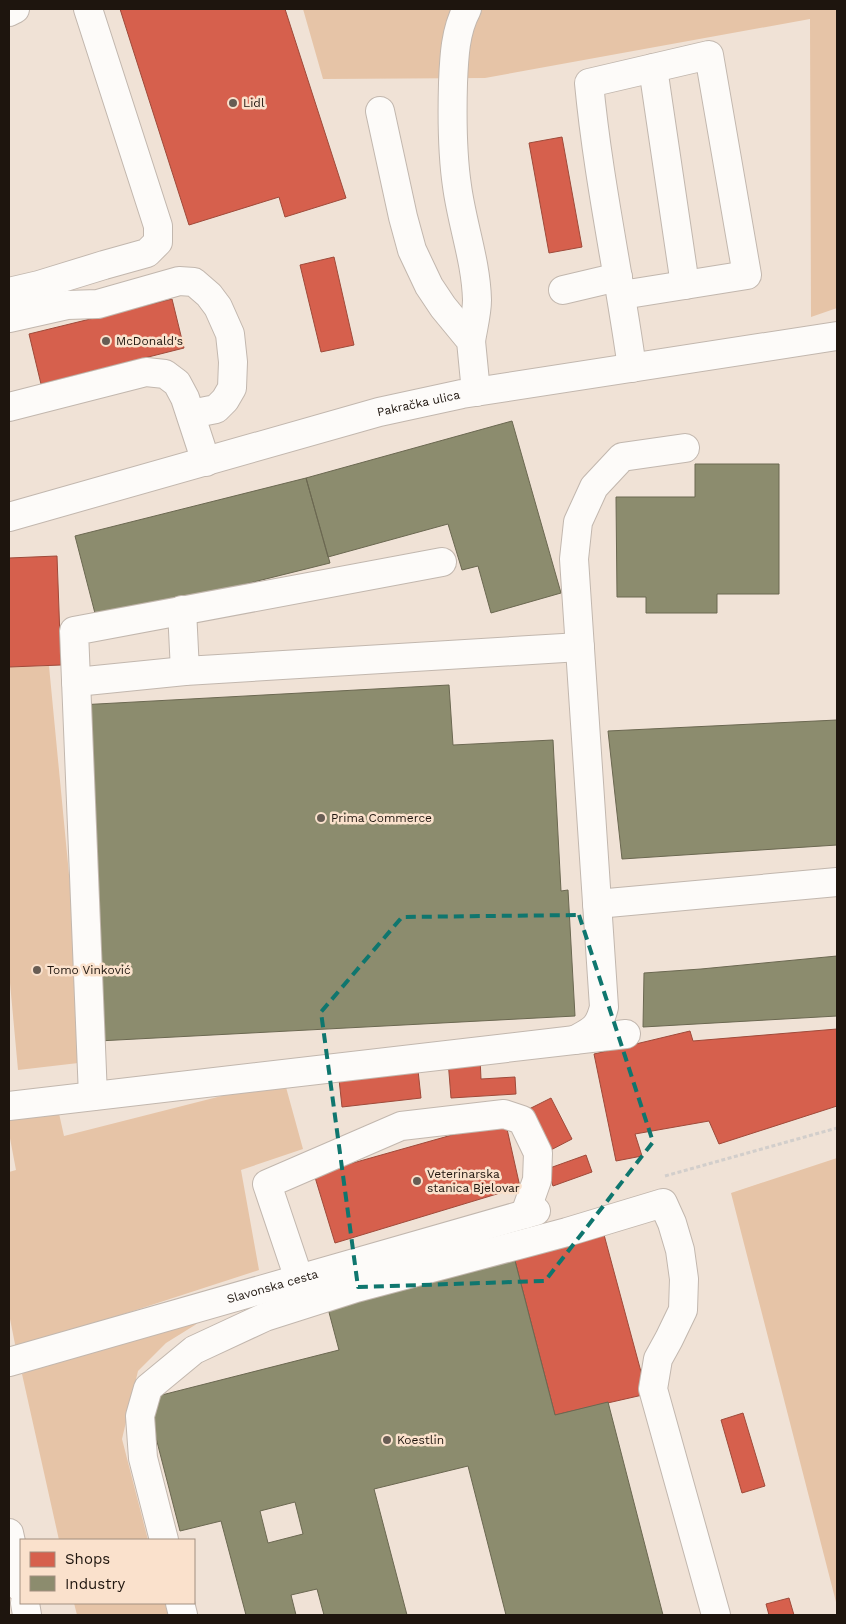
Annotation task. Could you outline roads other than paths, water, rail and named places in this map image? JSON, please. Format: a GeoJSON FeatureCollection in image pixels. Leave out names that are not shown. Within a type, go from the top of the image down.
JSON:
{"type":"FeatureCollection","features":[{"type":"Feature","properties":{"kind":"street"},"geometry":{"type":"LineString","coordinates":[[9,12],[14,9]]}},
{"type":"Feature","properties":{"kind":"street"},"geometry":{"type":"LineString","coordinates":[[9,292],[147,253],[158,242],[158,226],[88,9]]}},
{"type":"Feature","properties":{"kind":"street"},"geometry":{"type":"LineString","coordinates":[[467,9],[461,19],[455,51],[453,150],[457,188],[470,242],[477,300],[471,341],[476,392]]}},
{"type":"Feature","properties":{"kind":"street"},"geometry":{"type":"LineString","coordinates":[[563,290],[620,286],[685,285],[747,275],[709,55],[589,83],[599,166],[620,286],[632,368]]}},
{"type":"Feature","properties":{"kind":"street"},"geometry":{"type":"LineString","coordinates":[[653,68],[685,285]]}},
{"type":"Feature","properties":{"kind":"street"},"geometry":{"type":"LineString","coordinates":[[380,111],[412,250],[429,286],[443,307],[471,341]]}},
{"type":"Feature","properties":{"kind":"street"},"geometry":{"type":"LineString","coordinates":[[9,318],[67,305],[98,304],[179,281],[194,282],[209,295],[218,307],[230,334],[232,388],[216,409],[191,414]]}},
{"type":"Feature","properties":{"kind":"street","name":"Pakračka ulica"},"geometry":{"type":"LineString","coordinates":[[9,517],[379,412],[476,392],[837,336]]}},
{"type":"Feature","properties":{"kind":"street"},"geometry":{"type":"LineString","coordinates":[[9,407],[146,372],[165,374],[177,383],[185,398],[206,462]]}},
{"type":"Feature","properties":{"kind":"street"},"geometry":{"type":"LineString","coordinates":[[575,1040],[592,1030],[600,1021],[604,1007],[574,559],[578,522],[594,487],[622,457],[685,448]]}},
{"type":"Feature","properties":{"kind":"street"},"geometry":{"type":"LineString","coordinates":[[93,1096],[74,631],[442,562]]}},
{"type":"Feature","properties":{"kind":"street"},"geometry":{"type":"LineString","coordinates":[[182,610],[185,671]]}},
{"type":"Feature","properties":{"kind":"street"},"geometry":{"type":"LineString","coordinates":[[76,682],[185,671],[580,648]]}},
{"type":"Feature","properties":{"kind":"street"},"geometry":{"type":"LineString","coordinates":[[597,904],[837,882]]}},
{"type":"Feature","properties":{"kind":"street"},"geometry":{"type":"LineString","coordinates":[[9,1106],[626,1034]]}},
{"type":"Feature","properties":{"kind":"street","name":"Slavonska cesta"},"geometry":{"type":"LineString","coordinates":[[9,1362],[531,1213],[537,1180],[538,1153],[522,1120],[504,1114],[401,1126],[267,1184],[299,1279]]}},
{"type":"Feature","properties":{"kind":"street"},"geometry":{"type":"LineString","coordinates":[[164,1539],[143,1458],[140,1416],[148,1388],[194,1350],[265,1316],[356,1288],[567,1232],[662,1203],[672,1223],[680,1250],[684,1279],[683,1310],[670,1339],[658,1359],[653,1389],[716,1615]]}},
{"type":"Feature","properties":{"kind":"street"},"geometry":{"type":"LineString","coordinates":[[9,1533],[20,1583]]}},
{"type":"Feature","properties":{"kind":"place","name":"Lidl"},"geometry":{"type":"Point","coordinates":[233,103]}},
{"type":"Feature","properties":{"kind":"place","name":"McDonald's"},"geometry":{"type":"Point","coordinates":[106,341]}},
{"type":"Feature","properties":{"kind":"place","name":"Prima Commerce"},"geometry":{"type":"Point","coordinates":[321,818]}},
{"type":"Feature","properties":{"kind":"place","name":"Tomo Vinković"},"geometry":{"type":"Point","coordinates":[37,970]}},
{"type":"Feature","properties":{"kind":"place","name":"Veterinarska stanica Bjelovar"},"geometry":{"type":"Point","coordinates":[417,1181]}},
{"type":"Feature","properties":{"kind":"place","name":"Koestlin"},"geometry":{"type":"Point","coordinates":[387,1440]}}]}
